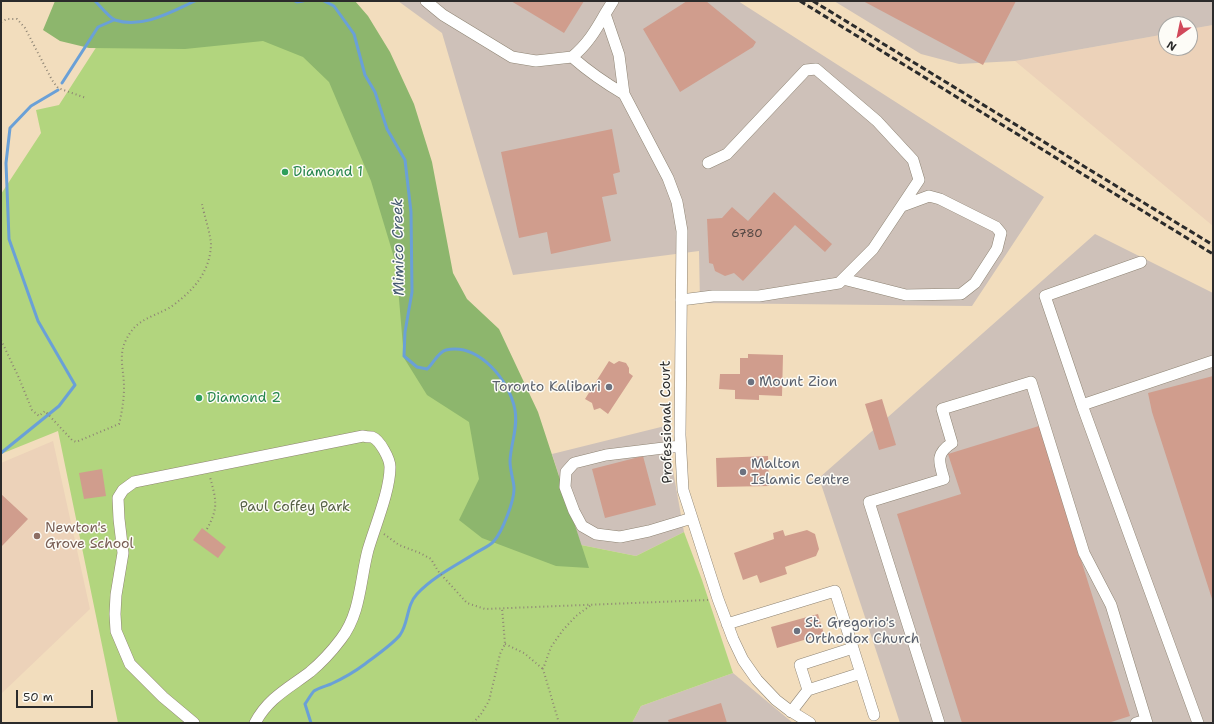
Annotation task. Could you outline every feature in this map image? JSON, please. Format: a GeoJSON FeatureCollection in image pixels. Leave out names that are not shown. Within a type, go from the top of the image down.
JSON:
{"type":"FeatureCollection","features":[{"type":"Feature","properties":{"kind":"street"},"geometry":{"type":"LineString","coordinates":[[426,1],[443,15],[512,57],[536,61],[572,57],[583,48],[613,1]]}},
{"type":"Feature","properties":{"kind":"street"},"geometry":{"type":"LineString","coordinates":[[605,14],[619,55],[624,94]]}},
{"type":"Feature","properties":{"kind":"street"},"geometry":{"type":"LineString","coordinates":[[572,57],[587,71],[604,83],[624,94]]}},
{"type":"Feature","properties":{"kind":"street"},"geometry":{"type":"LineString","coordinates":[[681,300],[712,296],[759,296],[839,283],[873,249],[919,180],[913,160],[878,121],[816,69],[806,70],[727,154],[708,163]]}},
{"type":"Feature","properties":{"kind":"street","name":"Professional Court"},"geometry":{"type":"LineString","coordinates":[[624,94],[668,178],[677,202],[682,231],[680,446],[684,490],[692,518],[718,599],[743,660],[757,680],[776,700],[791,712],[810,723]]}},
{"type":"Feature","properties":{"kind":"street"},"geometry":{"type":"LineString","coordinates":[[843,279],[906,294],[961,294],[975,283],[997,249],[1001,233],[996,227],[940,199],[930,196],[902,206]]}},
{"type":"Feature","properties":{"kind":"street"},"geometry":{"type":"LineString","coordinates":[[1141,262],[1045,296],[1082,405],[1198,723]]}},
{"type":"Feature","properties":{"kind":"street"},"geometry":{"type":"LineString","coordinates":[[1082,405],[1213,361]]}},
{"type":"Feature","properties":{"kind":"street"},"geometry":{"type":"LineString","coordinates":[[939,723],[869,502],[944,479],[940,466],[940,456],[946,447],[952,443],[942,409],[1030,382],[1084,554],[1111,605],[1143,722]]}},
{"type":"Feature","properties":{"kind":"street"},"geometry":{"type":"LineString","coordinates":[[194,723],[163,697],[130,664],[116,631],[116,595],[124,553],[119,519],[118,498],[123,490],[134,482],[363,436],[373,438],[380,444],[386,453],[390,466],[387,486],[368,552],[358,603],[353,617],[342,637],[325,658],[272,699],[258,718]]}},
{"type":"Feature","properties":{"kind":"street"},"geometry":{"type":"LineString","coordinates":[[680,446],[606,455],[574,463],[566,472],[565,487],[574,511],[582,526],[596,534],[620,537],[649,531],[692,518]]}},
{"type":"Feature","properties":{"kind":"street"},"geometry":{"type":"LineString","coordinates":[[727,624],[835,591],[874,715]]}},
{"type":"Feature","properties":{"kind":"street"},"geometry":{"type":"LineString","coordinates":[[808,690],[800,665],[853,648]]}},
{"type":"Feature","properties":{"kind":"street"},"geometry":{"type":"LineString","coordinates":[[791,712],[808,690],[861,673]]}},
{"type":"Feature","properties":{"kind":"path"},"geometry":{"type":"LineString","coordinates":[[1,22],[7,19],[17,19],[25,28],[52,80],[58,88],[86,98]]}},
{"type":"Feature","properties":{"kind":"path"},"geometry":{"type":"LineString","coordinates":[[1,340],[32,410],[39,416],[45,411],[72,440],[76,442],[119,424],[124,387],[121,355],[125,340],[134,327],[146,318],[170,308],[186,295],[200,280],[208,263],[211,244],[202,204]]}},
{"type":"Feature","properties":{"kind":"path"},"geometry":{"type":"LineString","coordinates":[[207,468],[216,502],[213,517],[207,529]]}},
{"type":"Feature","properties":{"kind":"path"},"geometry":{"type":"LineString","coordinates":[[375,526],[399,545],[420,552],[431,559],[438,570],[467,603],[486,609],[718,599]]}},
{"type":"Feature","properties":{"kind":"path"},"geometry":{"type":"LineString","coordinates":[[543,669],[551,647],[563,630],[576,616],[591,605]]}},
{"type":"Feature","properties":{"kind":"path"},"geometry":{"type":"LineString","coordinates":[[473,723],[489,701],[500,654],[505,644],[502,608]]}},
{"type":"Feature","properties":{"kind":"path"},"geometry":{"type":"LineString","coordinates":[[505,644],[524,653],[543,669],[559,723]]}},
{"type":"Feature","properties":{"kind":"shaded area"},"geometry":{"type":"Polygon","coordinates":[[[398,1],[738,1],[1044,197],[972,306],[700,303],[699,251],[513,275],[442,33],[398,1]]]}},
{"type":"Feature","properties":{"kind":"shaded area"},"geometry":{"type":"Polygon","coordinates":[[[834,1],[1213,1],[1213,25],[1198,28],[1198,16],[1158,16],[1158,35],[1015,61],[959,64],[921,54],[834,1]]]}},
{"type":"Feature","properties":{"kind":"shaded area"},"geometry":{"type":"Polygon","coordinates":[[[1213,25],[1213,226],[1015,61],[1158,35],[1158,56],[1198,56],[1198,28],[1213,25]]]}},
{"type":"Feature","properties":{"kind":"shaded area"},"geometry":{"type":"Polygon","coordinates":[[[1095,234],[1213,293],[1213,723],[900,723],[819,478],[1095,234]]]}},
{"type":"Feature","properties":{"kind":"shaded area"},"geometry":{"type":"Polygon","coordinates":[[[665,426],[684,532],[636,556],[581,545],[552,454],[665,426]]]}},
{"type":"Feature","properties":{"kind":"shaded area","name":"Newton's Grove School"},"geometry":{"type":"Polygon","coordinates":[[[53,441],[90,609],[1,694],[1,463],[53,441]]]}},
{"type":"Feature","properties":{"kind":"shaded area"},"geometry":{"type":"Polygon","coordinates":[[[733,673],[793,723],[632,723],[641,706],[733,673]]]}},
{"type":"Feature","properties":{"kind":"green space"},"geometry":{"type":"Polygon","coordinates":[[[55,1],[355,1],[368,16],[390,52],[414,104],[432,162],[453,273],[467,299],[499,329],[538,412],[589,568],[556,566],[482,538],[459,520],[479,479],[469,422],[427,395],[404,358],[396,264],[371,181],[329,82],[303,57],[263,41],[185,49],[89,48],[60,41],[43,30],[55,1]]]}},
{"type":"Feature","properties":{"kind":"green space","name":"Paul Coffey Park"},"geometry":{"type":"Polygon","coordinates":[[[126,1],[354,1],[433,341],[581,545],[636,556],[684,532],[702,580],[733,673],[641,706],[632,723],[118,723],[58,431],[1,454],[1,194],[41,133],[36,110],[59,105],[126,1]]]}},
{"type":"Feature","properties":{"kind":"building"},"geometry":{"type":"Polygon","coordinates":[[[511,1],[584,1],[564,33],[511,1]]]}},
{"type":"Feature","properties":{"kind":"building"},"geometry":{"type":"Polygon","coordinates":[[[687,1],[706,1],[756,42],[753,47],[680,92],[643,29],[687,1]]]}},
{"type":"Feature","properties":{"kind":"building"},"geometry":{"type":"Polygon","coordinates":[[[863,1],[1016,1],[983,65],[863,1]]]}},
{"type":"Feature","properties":{"kind":"building"},"geometry":{"type":"Polygon","coordinates":[[[612,129],[620,172],[613,174],[617,194],[602,197],[611,241],[551,254],[547,232],[519,238],[501,152],[612,129]]]}},
{"type":"Feature","properties":{"kind":"building"},"geometry":{"type":"Polygon","coordinates":[[[774,192],[832,244],[825,252],[795,225],[743,281],[734,273],[725,276],[715,271],[713,264],[709,263],[707,219],[722,218],[732,207],[748,221],[774,192]]]}},
{"type":"Feature","properties":{"kind":"building","name":"Mount Zion"},"geometry":{"type":"Polygon","coordinates":[[[748,354],[783,355],[782,396],[759,395],[759,400],[735,399],[735,390],[719,389],[720,374],[740,374],[740,358],[748,358],[748,354]]]}},
{"type":"Feature","properties":{"kind":"building","name":"Toronto Kalibari"},"geometry":{"type":"Polygon","coordinates":[[[609,361],[614,364],[619,361],[626,363],[629,368],[629,373],[633,376],[608,414],[600,408],[594,410],[592,403],[585,399],[609,361]]]}},
{"type":"Feature","properties":{"kind":"building"},"geometry":{"type":"Polygon","coordinates":[[[1213,376],[1213,602],[1152,412],[1148,393],[1213,376]]]}},
{"type":"Feature","properties":{"kind":"building"},"geometry":{"type":"Polygon","coordinates":[[[882,399],[896,445],[879,450],[865,404],[882,399]]]}},
{"type":"Feature","properties":{"kind":"building"},"geometry":{"type":"Polygon","coordinates":[[[1039,426],[1130,716],[1108,723],[962,723],[897,514],[961,494],[948,454],[1039,426]]]}},
{"type":"Feature","properties":{"kind":"building"},"geometry":{"type":"Polygon","coordinates":[[[643,456],[656,505],[605,518],[592,469],[643,456]]]}},
{"type":"Feature","properties":{"kind":"building","name":"Malton Islamic Centre"},"geometry":{"type":"Polygon","coordinates":[[[768,456],[769,486],[717,487],[716,458],[768,456]]]}},
{"type":"Feature","properties":{"kind":"building"},"geometry":{"type":"Polygon","coordinates":[[[102,469],[106,496],[84,499],[79,473],[102,469]]]}},
{"type":"Feature","properties":{"kind":"building"},"geometry":{"type":"Polygon","coordinates":[[[1,494],[28,519],[1,547],[1,494]]]}},
{"type":"Feature","properties":{"kind":"building"},"geometry":{"type":"Polygon","coordinates":[[[202,528],[226,547],[218,558],[193,540],[202,528]]]}},
{"type":"Feature","properties":{"kind":"building"},"geometry":{"type":"Polygon","coordinates":[[[783,530],[785,536],[807,530],[815,534],[819,549],[816,556],[785,567],[787,574],[760,583],[757,575],[743,580],[734,553],[774,539],[773,533],[783,530]]]}},
{"type":"Feature","properties":{"kind":"building","name":"St. Gregorio's Orthodox Church"},"geometry":{"type":"Polygon","coordinates":[[[818,614],[824,634],[777,648],[771,627],[818,614]]]}},
{"type":"Feature","properties":{"kind":"building"},"geometry":{"type":"Polygon","coordinates":[[[721,703],[727,723],[669,723],[668,720],[721,703]]]}},
{"type":"Feature","properties":{"kind":"waterway","name":"Mimico Creek"},"geometry":{"type":"LineString","coordinates":[[95,1],[113,19],[125,22],[146,21],[195,1]]}},
{"type":"Feature","properties":{"kind":"waterway","name":"Mimico Creek"},"geometry":{"type":"LineString","coordinates":[[295,1],[303,1]]}},
{"type":"Feature","properties":{"kind":"waterway","name":"Mimico Creek"},"geometry":{"type":"LineString","coordinates":[[311,723],[305,704],[314,691],[331,684],[361,667],[397,639],[403,630],[409,609],[417,594],[437,577],[490,545],[497,537],[507,516],[514,493],[510,461],[516,423],[515,410],[507,387],[500,376],[481,358],[470,352],[458,349],[446,350],[440,353],[427,369],[417,367],[404,356],[405,332],[412,292],[411,212],[405,160],[387,129],[375,92],[365,75],[354,34],[334,6],[324,1]]}},
{"type":"Feature","properties":{"kind":"waterway"},"geometry":{"type":"LineString","coordinates":[[62,83],[98,27],[114,20]]}},
{"type":"Feature","properties":{"kind":"waterway"},"geometry":{"type":"LineString","coordinates":[[1,453],[59,406],[75,385],[38,321],[9,239],[6,163],[10,128],[31,106],[58,90]]}},
{"type":"Feature","properties":{"kind":"railway"},"geometry":{"type":"LineString","coordinates":[[800,1],[1213,254]]}},
{"type":"Feature","properties":{"kind":"railway"},"geometry":{"type":"LineString","coordinates":[[813,1],[1213,245]]}},
{"type":"Feature","properties":{"kind":"place","name":"Diamond 1"},"geometry":{"type":"Point","coordinates":[285,172]}},
{"type":"Feature","properties":{"kind":"place","name":"Mount Zion"},"geometry":{"type":"Point","coordinates":[751,382]}},
{"type":"Feature","properties":{"kind":"place","name":"Toronto Kalibari"},"geometry":{"type":"Point","coordinates":[609,387]}},
{"type":"Feature","properties":{"kind":"place","name":"Diamond 2"},"geometry":{"type":"Point","coordinates":[199,398]}},
{"type":"Feature","properties":{"kind":"place","name":"Malton Islamic Centre"},"geometry":{"type":"Point","coordinates":[743,472]}},
{"type":"Feature","properties":{"kind":"place","name":"Newton's Grove School"},"geometry":{"type":"Point","coordinates":[37,536]}},
{"type":"Feature","properties":{"kind":"place","name":"St. Gregorio's Orthodox Church"},"geometry":{"type":"Point","coordinates":[797,631]}}]}
